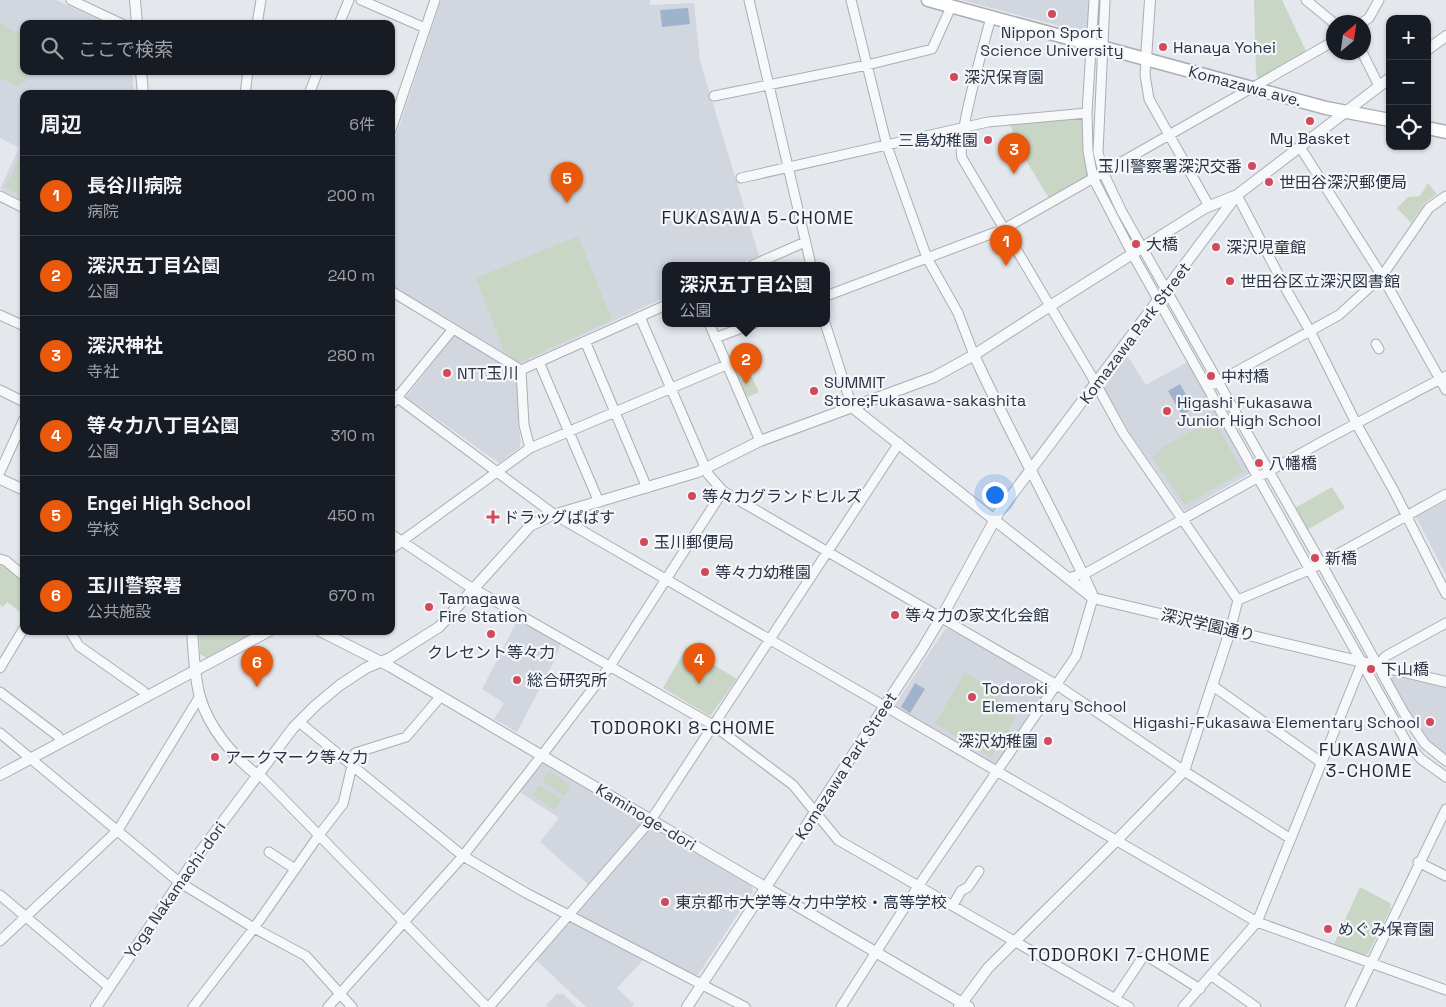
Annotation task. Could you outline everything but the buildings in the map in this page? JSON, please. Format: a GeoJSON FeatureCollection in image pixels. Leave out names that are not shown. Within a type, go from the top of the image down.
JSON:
{"type":"FeatureCollection","features":[{"type":"Feature","properties":{"kind":"main road","name":"Komazawa ave."},"geometry":{"type":"LineString","coordinates":[[928,0],[1344,112],[1386,119]]}},
{"type":"Feature","properties":{"kind":"main road"},"geometry":{"type":"LineString","coordinates":[[1431,129],[1446,132]]}},
{"type":"Feature","properties":{"kind":"street"},"geometry":{"type":"LineString","coordinates":[[71,0],[114,20]]}},
{"type":"Feature","properties":{"kind":"street"},"geometry":{"type":"LineString","coordinates":[[135,0],[137,20]]}},
{"type":"Feature","properties":{"kind":"street"},"geometry":{"type":"LineString","coordinates":[[258,20],[261,0]]}},
{"type":"Feature","properties":{"kind":"street"},"geometry":{"type":"LineString","coordinates":[[340,20],[349,0]]}},
{"type":"Feature","properties":{"kind":"street"},"geometry":{"type":"LineString","coordinates":[[361,0],[425,28]]}},
{"type":"Feature","properties":{"kind":"street"},"geometry":{"type":"LineString","coordinates":[[395,118],[435,0]]}},
{"type":"Feature","properties":{"kind":"street"},"geometry":{"type":"LineString","coordinates":[[749,0],[810,262]]}},
{"type":"Feature","properties":{"kind":"street"},"geometry":{"type":"LineString","coordinates":[[841,1007],[919,885],[1076,656],[1094,598],[1031,470],[1004,420],[974,355],[958,313],[927,258],[887,146],[851,0]]}},
{"type":"Feature","properties":{"kind":"street"},"geometry":{"type":"LineString","coordinates":[[1094,0],[1098,46],[1098,152],[1103,172],[1122,212],[1322,563],[1414,730],[1425,744],[1446,761]]}},
{"type":"Feature","properties":{"kind":"street"},"geometry":{"type":"LineString","coordinates":[[1105,0],[1087,113],[1088,151],[1093,178],[1133,254],[1407,743],[1421,759],[1446,777]]}},
{"type":"Feature","properties":{"kind":"street"},"geometry":{"type":"LineString","coordinates":[[1150,0],[1145,75],[1149,99],[1210,206]]}},
{"type":"Feature","properties":{"kind":"street"},"geometry":{"type":"LineString","coordinates":[[1306,0],[1326,16]]}},
{"type":"Feature","properties":{"kind":"street"},"geometry":{"type":"LineString","coordinates":[[1371,15],[1379,0]]}},
{"type":"Feature","properties":{"kind":"street"},"geometry":{"type":"LineString","coordinates":[[714,96],[867,65],[932,49],[951,7]]}},
{"type":"Feature","properties":{"kind":"street"},"geometry":{"type":"LineString","coordinates":[[963,1006],[988,968],[1184,771],[1213,686],[1238,600],[1123,433],[962,158],[960,152],[964,128],[991,17]]}},
{"type":"Feature","properties":{"kind":"street"},"geometry":{"type":"LineString","coordinates":[[1431,47],[1446,36]]}},
{"type":"Feature","properties":{"kind":"street"},"geometry":{"type":"LineString","coordinates":[[830,294],[1004,230],[1326,46]]}},
{"type":"Feature","properties":{"kind":"street"},"geometry":{"type":"LineString","coordinates":[[1366,60],[1379,86]]}},
{"type":"Feature","properties":{"kind":"street"},"geometry":{"type":"LineString","coordinates":[[141,75],[143,90]]}},
{"type":"Feature","properties":{"kind":"street"},"geometry":{"type":"LineString","coordinates":[[246,90],[247,75]]}},
{"type":"Feature","properties":{"kind":"street"},"geometry":{"type":"LineString","coordinates":[[311,90],[316,75]]}},
{"type":"Feature","properties":{"kind":"street"},"geometry":{"type":"LineString","coordinates":[[1386,81],[1237,195],[1310,331],[1356,424],[1407,516],[1446,594]]}},
{"type":"Feature","properties":{"kind":"street"},"geometry":{"type":"LineString","coordinates":[[742,178],[988,122],[1087,113]]}},
{"type":"Feature","properties":{"kind":"street"},"geometry":{"type":"LineString","coordinates":[[1300,147],[1382,276],[1443,377],[1446,390]]}},
{"type":"Feature","properties":{"kind":"street","name":"Yoga Nakamachi-dori"},"geometry":{"type":"LineString","coordinates":[[101,1006],[109,987],[197,855],[299,722],[336,688],[366,668],[390,658],[430,633],[446,619],[526,529],[537,521],[706,469],[760,441],[934,377],[974,355],[1210,206],[1237,195]]}},
{"type":"Feature","properties":{"kind":"street","name":"Komazawa Park Street"},"geometry":{"type":"LineString","coordinates":[[687,1007],[941,617],[994,519],[1237,195]]}},
{"type":"Feature","properties":{"kind":"street"},"geometry":{"type":"LineString","coordinates":[[0,196],[20,206]]}},
{"type":"Feature","properties":{"kind":"street"},"geometry":{"type":"LineString","coordinates":[[1208,387],[1339,315],[1382,276],[1429,208],[1445,198]]}},
{"type":"Feature","properties":{"kind":"street"},"geometry":{"type":"LineString","coordinates":[[760,262],[805,242]]}},
{"type":"Feature","properties":{"kind":"street"},"geometry":{"type":"LineString","coordinates":[[395,293],[521,370]]}},
{"type":"Feature","properties":{"kind":"street"},"geometry":{"type":"LineString","coordinates":[[521,370],[662,307]]}},
{"type":"Feature","properties":{"kind":"street"},"geometry":{"type":"LineString","coordinates":[[0,315],[20,324]]}},
{"type":"Feature","properties":{"kind":"street"},"geometry":{"type":"LineString","coordinates":[[640,317],[708,474],[723,491],[1057,685],[1184,771],[1291,839]]}},
{"type":"Feature","properties":{"kind":"street"},"geometry":{"type":"LineString","coordinates":[[711,327],[760,441]]}},
{"type":"Feature","properties":{"kind":"street"},"geometry":{"type":"LineString","coordinates":[[715,338],[744,327]]}},
{"type":"Feature","properties":{"kind":"street"},"geometry":{"type":"LineString","coordinates":[[826,327],[852,406]]}},
{"type":"Feature","properties":{"kind":"street"},"geometry":{"type":"LineString","coordinates":[[395,396],[453,329]]}},
{"type":"Feature","properties":{"kind":"street"},"geometry":{"type":"LineString","coordinates":[[585,341],[647,488]]}},
{"type":"Feature","properties":{"kind":"street"},"geometry":{"type":"LineString","coordinates":[[539,362],[599,502]]}},
{"type":"Feature","properties":{"kind":"street"},"geometry":{"type":"LineString","coordinates":[[395,546],[530,448],[726,365]]}},
{"type":"Feature","properties":{"kind":"street"},"geometry":{"type":"LineString","coordinates":[[521,370],[524,425],[530,448]]}},
{"type":"Feature","properties":{"kind":"street"},"geometry":{"type":"LineString","coordinates":[[1069,578],[1083,574],[1443,377]]}},
{"type":"Feature","properties":{"kind":"street"},"geometry":{"type":"LineString","coordinates":[[0,390],[20,400]]}},
{"type":"Feature","properties":{"kind":"street"},"geometry":{"type":"LineString","coordinates":[[395,399],[555,515],[1257,922],[1446,990]]}},
{"type":"Feature","properties":{"kind":"street","name":"深沢学園通り"},"geometry":{"type":"LineString","coordinates":[[852,406],[1094,598],[1446,682]]}},
{"type":"Feature","properties":{"kind":"street"},"geometry":{"type":"LineString","coordinates":[[0,472],[20,428]]}},
{"type":"Feature","properties":{"kind":"street"},"geometry":{"type":"LineString","coordinates":[[192,635],[200,696],[208,717],[220,736],[488,1007],[651,820],[899,443]]}},
{"type":"Feature","properties":{"kind":"street"},"geometry":{"type":"LineString","coordinates":[[0,479],[20,488]]}},
{"type":"Feature","properties":{"kind":"street"},"geometry":{"type":"LineString","coordinates":[[328,1007],[463,856],[542,755],[610,666],[723,491]]}},
{"type":"Feature","properties":{"kind":"street"},"geometry":{"type":"LineString","coordinates":[[1238,600],[1309,570],[1446,494]]}},
{"type":"Feature","properties":{"kind":"street"},"geometry":{"type":"LineString","coordinates":[[395,537],[473,588],[713,725],[793,785],[838,840],[1129,1007]]}},
{"type":"Feature","properties":{"kind":"street"},"geometry":{"type":"LineString","coordinates":[[0,559],[20,573]]}},
{"type":"Feature","properties":{"kind":"street"},"geometry":{"type":"LineString","coordinates":[[1378,666],[1386,656],[1446,623]]}},
{"type":"Feature","properties":{"kind":"street"},"geometry":{"type":"LineString","coordinates":[[0,668],[20,635]]}},
{"type":"Feature","properties":{"kind":"street"},"geometry":{"type":"LineString","coordinates":[[72,635],[79,646],[143,691],[147,696]]}},
{"type":"Feature","properties":{"kind":"street"},"geometry":{"type":"LineString","coordinates":[[0,775],[262,635]]}},
{"type":"Feature","properties":{"kind":"street","name":"Kaminoge-dori"},"geometry":{"type":"LineString","coordinates":[[328,635],[381,661],[542,755],[963,1006]]}},
{"type":"Feature","properties":{"kind":"street"},"geometry":{"type":"LineString","coordinates":[[1184,1007],[1257,922],[1362,663]]}},
{"type":"Feature","properties":{"kind":"street"},"geometry":{"type":"LineString","coordinates":[[1213,686],[1322,763]]}},
{"type":"Feature","properties":{"kind":"street"},"geometry":{"type":"LineString","coordinates":[[0,692],[58,736],[61,742]]}},
{"type":"Feature","properties":{"kind":"street"},"geometry":{"type":"LineString","coordinates":[[0,941],[118,830],[200,696]]}},
{"type":"Feature","properties":{"kind":"street"},"geometry":{"type":"LineString","coordinates":[[193,1007],[254,928],[343,804],[355,753],[406,737],[441,696]]}},
{"type":"Feature","properties":{"kind":"street"},"geometry":{"type":"LineString","coordinates":[[299,722],[463,856],[526,893],[745,1007]]}},
{"type":"Feature","properties":{"kind":"street"},"geometry":{"type":"LineString","coordinates":[[0,733],[179,882],[254,928],[306,956],[352,1007]]}},
{"type":"Feature","properties":{"kind":"street"},"geometry":{"type":"LineString","coordinates":[[1350,1007],[1419,862],[1442,829],[1446,809]]}},
{"type":"Feature","properties":{"kind":"street"},"geometry":{"type":"LineString","coordinates":[[270,852],[295,869]]}},
{"type":"Feature","properties":{"kind":"street"},"geometry":{"type":"LineString","coordinates":[[1419,862],[1446,876]]}},
{"type":"Feature","properties":{"kind":"street"},"geometry":{"type":"LineString","coordinates":[[953,905],[961,891],[968,887],[979,871]]}},
{"type":"Feature","properties":{"kind":"street"},"geometry":{"type":"LineString","coordinates":[[0,895],[109,987]]}},
{"type":"Feature","properties":{"kind":"street"},"geometry":{"type":"LineString","coordinates":[[1115,999],[1143,957],[1147,956],[1200,989]]}},
{"type":"Feature","properties":{"kind":"street"},"geometry":{"type":"LineString","coordinates":[[1212,976],[1256,1007]]}},
{"type":"Feature","properties":{"kind":"shaded area"},"geometry":{"type":"Polygon","coordinates":[[[0,0],[56,0],[99,20],[20,20],[20,75],[132,75],[134,90],[20,90],[20,199],[0,189],[19,148],[0,138],[0,0]]]}},
{"type":"Feature","properties":{"kind":"shaded area"},"geometry":{"type":"Polygon","coordinates":[[[441,0],[650,0],[650,5],[694,3],[700,61],[759,256],[744,262],[662,262],[662,299],[518,365],[395,289],[395,139],[441,0]]]}},
{"type":"Feature","properties":{"kind":"shaded area","name":"Nippon Sport Science University"},"geometry":{"type":"Polygon","coordinates":[[[961,0],[1090,0],[1087,29],[1083,32],[961,0]]]}},
{"type":"Feature","properties":{"kind":"shaded area"},"geometry":{"type":"Polygon","coordinates":[[[455,335],[518,375],[518,425],[521,442],[519,448],[499,463],[406,397],[455,335]]]}},
{"type":"Feature","properties":{"kind":"shaded area","name":"Higashi Fukasawa Junior High School"},"geometry":{"type":"Polygon","coordinates":[[[1127,355],[1146,385],[1189,361],[1250,473],[1185,511],[1130,433],[1104,388],[1127,355]]]}},
{"type":"Feature","properties":{"kind":"shaded area"},"geometry":{"type":"Polygon","coordinates":[[[1446,501],[1446,575],[1416,517],[1446,501]]]}},
{"type":"Feature","properties":{"kind":"shaded area"},"geometry":{"type":"Polygon","coordinates":[[[518,619],[561,642],[554,661],[517,732],[494,719],[504,703],[482,689],[518,619]]]}},
{"type":"Feature","properties":{"kind":"shaded area","name":"Todoroki Elementary School"},"geometry":{"type":"Polygon","coordinates":[[[947,628],[1049,685],[1049,688],[995,765],[896,710],[895,705],[947,628]]]}},
{"type":"Feature","properties":{"kind":"shaded area","name":"Higashi-Fukasawa Elementary School"},"geometry":{"type":"Polygon","coordinates":[[[1393,676],[1446,688],[1446,755],[1430,743],[1406,710],[1388,677],[1393,676]]]}},
{"type":"Feature","properties":{"kind":"shaded area"},"geometry":{"type":"Polygon","coordinates":[[[542,762],[643,820],[589,885],[540,842],[559,818],[518,791],[539,763],[542,762]]]}},
{"type":"Feature","properties":{"kind":"shaded area","name":"東京都市大学等々力中学校・高等学校"},"geometry":{"type":"Polygon","coordinates":[[[650,825],[752,886],[753,891],[698,975],[693,976],[575,915],[575,912],[650,825]]]}},
{"type":"Feature","properties":{"kind":"shaded area"},"geometry":{"type":"Polygon","coordinates":[[[570,919],[644,959],[617,988],[634,1004],[632,1007],[586,1007],[536,960],[570,919]]]}},
{"type":"Feature","properties":{"kind":"shaded area"},"geometry":{"type":"Polygon","coordinates":[[[558,993],[560,995],[562,993],[577,1007],[548,1007],[546,1005],[558,993]]]}},
{"type":"Feature","properties":{"kind":"green space"},"geometry":{"type":"Polygon","coordinates":[[[1254,0],[1282,0],[1306,51],[1259,79],[1256,74],[1254,0]]]}},
{"type":"Feature","properties":{"kind":"green space"},"geometry":{"type":"Polygon","coordinates":[[[0,22],[5,27],[20,34],[20,75],[28,75],[26,81],[18,86],[0,78],[0,22]]]}},
{"type":"Feature","properties":{"kind":"green space"},"geometry":{"type":"Polygon","coordinates":[[[1082,116],[1084,118],[1088,177],[1050,200],[1018,147],[1010,124],[1082,116]]]}},
{"type":"Feature","properties":{"kind":"green space"},"geometry":{"type":"Polygon","coordinates":[[[20,158],[20,195],[5,187],[20,158]]]}},
{"type":"Feature","properties":{"kind":"green space"},"geometry":{"type":"Polygon","coordinates":[[[1428,183],[1437,194],[1425,203],[1411,223],[1397,208],[1408,197],[1420,196],[1428,183]]]}},
{"type":"Feature","properties":{"kind":"green space"},"geometry":{"type":"Polygon","coordinates":[[[578,236],[612,320],[519,362],[505,354],[476,278],[578,236]]]}},
{"type":"Feature","properties":{"kind":"green space"},"geometry":{"type":"Polygon","coordinates":[[[748,369],[759,392],[743,399],[734,375],[748,369]]]}},
{"type":"Feature","properties":{"kind":"green space"},"geometry":{"type":"Polygon","coordinates":[[[1213,419],[1243,472],[1185,505],[1152,457],[1162,450],[1161,448],[1213,419]]]}},
{"type":"Feature","properties":{"kind":"green space"},"geometry":{"type":"Polygon","coordinates":[[[1332,487],[1345,508],[1305,531],[1293,509],[1332,487]]]}},
{"type":"Feature","properties":{"kind":"green space"},"geometry":{"type":"Polygon","coordinates":[[[0,563],[20,577],[20,612],[7,602],[3,607],[0,605],[0,563]]]}},
{"type":"Feature","properties":{"kind":"green space"},"geometry":{"type":"Polygon","coordinates":[[[199,635],[250,635],[207,658],[200,654],[199,635]]]}},
{"type":"Feature","properties":{"kind":"green space"},"geometry":{"type":"Polygon","coordinates":[[[686,648],[737,679],[710,716],[663,688],[686,648]]]}},
{"type":"Feature","properties":{"kind":"green space"},"geometry":{"type":"Polygon","coordinates":[[[965,672],[1002,694],[998,702],[1002,709],[1015,718],[1009,728],[1010,731],[991,757],[935,724],[965,672]]]}},
{"type":"Feature","properties":{"kind":"green space"},"geometry":{"type":"Polygon","coordinates":[[[549,771],[571,786],[564,796],[542,781],[549,771]]]}},
{"type":"Feature","properties":{"kind":"green space"},"geometry":{"type":"Polygon","coordinates":[[[539,785],[562,800],[555,810],[532,795],[539,785]]]}},
{"type":"Feature","properties":{"kind":"green space"},"geometry":{"type":"Polygon","coordinates":[[[1360,887],[1390,903],[1391,908],[1368,954],[1362,955],[1334,944],[1360,887]]]}},
{"type":"Feature","properties":{"kind":"water"},"geometry":{"type":"Polygon","coordinates":[[[688,8],[690,24],[662,27],[660,10],[688,8]]]}},
{"type":"Feature","properties":{"kind":"water"},"geometry":{"type":"Polygon","coordinates":[[[1180,384],[1194,408],[1182,415],[1168,391],[1180,384]]]}},
{"type":"Feature","properties":{"kind":"water"},"geometry":{"type":"Polygon","coordinates":[[[915,683],[925,689],[910,713],[901,707],[915,683]]]}},
{"type":"Feature","properties":{"kind":"waterway"},"geometry":{"type":"LineString","coordinates":[[1098,32],[1100,0]]}},
{"type":"Feature","properties":{"kind":"place","name":"Nippon Sport Science University"},"geometry":{"type":"Point","coordinates":[1052,14]}},
{"type":"Feature","properties":{"kind":"place","name":"Hanaya Yohei"},"geometry":{"type":"Point","coordinates":[1163,47]}},
{"type":"Feature","properties":{"kind":"place","name":"深沢保育園"},"geometry":{"type":"Point","coordinates":[954,77]}},
{"type":"Feature","properties":{"kind":"place","name":"My Basket"},"geometry":{"type":"Point","coordinates":[1310,121]}},
{"type":"Feature","properties":{"kind":"place","name":"三島幼稚園"},"geometry":{"type":"Point","coordinates":[988,140]}},
{"type":"Feature","properties":{"kind":"place","name":"玉川警察署深沢交番"},"geometry":{"type":"Point","coordinates":[1252,166]}},
{"type":"Feature","properties":{"kind":"place","name":"深沢神社"},"geometry":{"type":"Point","coordinates":[1014,174]}},
{"type":"Feature","properties":{"kind":"place","name":"世田谷深沢郵便局"},"geometry":{"type":"Point","coordinates":[1269,182]}},
{"type":"Feature","properties":{"kind":"place","name":"Engei High School"},"geometry":{"type":"Point","coordinates":[567,203]}},
{"type":"Feature","properties":{"kind":"place","name":"大橋"},"geometry":{"type":"Point","coordinates":[1136,244]}},
{"type":"Feature","properties":{"kind":"place","name":"深沢児童館"},"geometry":{"type":"Point","coordinates":[1216,247]}},
{"type":"Feature","properties":{"kind":"place","name":"長谷川病院"},"geometry":{"type":"Point","coordinates":[1006,266]}},
{"type":"Feature","properties":{"kind":"place","name":"世田谷区立深沢図書館"},"geometry":{"type":"Point","coordinates":[1230,281]}},
{"type":"Feature","properties":{"kind":"place","name":"NTT玉川"},"geometry":{"type":"Point","coordinates":[447,373]}},
{"type":"Feature","properties":{"kind":"place","name":"中村橋"},"geometry":{"type":"Point","coordinates":[1211,376]}},
{"type":"Feature","properties":{"kind":"place","name":"深沢五丁目公園"},"geometry":{"type":"Point","coordinates":[746,384]}},
{"type":"Feature","properties":{"kind":"place","name":"SUMMIT Store;Fukasawa-sakashita"},"geometry":{"type":"Point","coordinates":[814,391]}},
{"type":"Feature","properties":{"kind":"place","name":"Higashi Fukasawa Junior High School"},"geometry":{"type":"Point","coordinates":[1167,411]}},
{"type":"Feature","properties":{"kind":"place","name":"八幡橋"},"geometry":{"type":"Point","coordinates":[1259,463]}},
{"type":"Feature","properties":{"kind":"place","name":"等々力グランドヒルズ"},"geometry":{"type":"Point","coordinates":[692,496]}},
{"type":"Feature","properties":{"kind":"place","name":"ドラッグぱぱす"},"geometry":{"type":"Point","coordinates":[493,517]}},
{"type":"Feature","properties":{"kind":"place","name":"玉川郵便局"},"geometry":{"type":"Point","coordinates":[644,542]}},
{"type":"Feature","properties":{"kind":"place","name":"新橋"},"geometry":{"type":"Point","coordinates":[1315,558]}},
{"type":"Feature","properties":{"kind":"place","name":"等々力幼稚園"},"geometry":{"type":"Point","coordinates":[705,572]}},
{"type":"Feature","properties":{"kind":"place","name":"Tamagawa Fire Station"},"geometry":{"type":"Point","coordinates":[429,607]}},
{"type":"Feature","properties":{"kind":"place","name":"等々力の家文化会館"},"geometry":{"type":"Point","coordinates":[895,615]}},
{"type":"Feature","properties":{"kind":"place","name":"クレセント等々力"},"geometry":{"type":"Point","coordinates":[491,634]}},
{"type":"Feature","properties":{"kind":"place","name":"下山橋"},"geometry":{"type":"Point","coordinates":[1371,669]}},
{"type":"Feature","properties":{"kind":"place","name":"総合研究所"},"geometry":{"type":"Point","coordinates":[517,680]}},
{"type":"Feature","properties":{"kind":"place","name":"等々力八丁目公園"},"geometry":{"type":"Point","coordinates":[699,684]}},
{"type":"Feature","properties":{"kind":"place","name":"玉川警察署"},"geometry":{"type":"Point","coordinates":[257,687]}},
{"type":"Feature","properties":{"kind":"place","name":"Todoroki Elementary School"},"geometry":{"type":"Point","coordinates":[972,697]}},
{"type":"Feature","properties":{"kind":"place","name":"Higashi-Fukasawa Elementary School"},"geometry":{"type":"Point","coordinates":[1430,722]}},
{"type":"Feature","properties":{"kind":"place","name":"深沢幼稚園"},"geometry":{"type":"Point","coordinates":[1048,741]}},
{"type":"Feature","properties":{"kind":"place","name":"アークマーク等々力"},"geometry":{"type":"Point","coordinates":[215,757]}},
{"type":"Feature","properties":{"kind":"place","name":"東京都市大学等々力中学校・高等学校"},"geometry":{"type":"Point","coordinates":[665,902]}},
{"type":"Feature","properties":{"kind":"place","name":"めぐみ保育園"},"geometry":{"type":"Point","coordinates":[1328,929]}},
{"type":"Feature","properties":{"kind":"district","name":"FUKASAWA 5-CHOME"},"geometry":{"type":"Point","coordinates":[758,217]}},
{"type":"Feature","properties":{"kind":"district","name":"TODOROKI 8-CHOME"},"geometry":{"type":"Point","coordinates":[683,727]}},
{"type":"Feature","properties":{"kind":"district","name":"FUKASAWA 3-CHOME"},"geometry":{"type":"Point","coordinates":[1369,760]}},
{"type":"Feature","properties":{"kind":"district","name":"TODOROKI 7-CHOME"},"geometry":{"type":"Point","coordinates":[1119,954]}}]}
